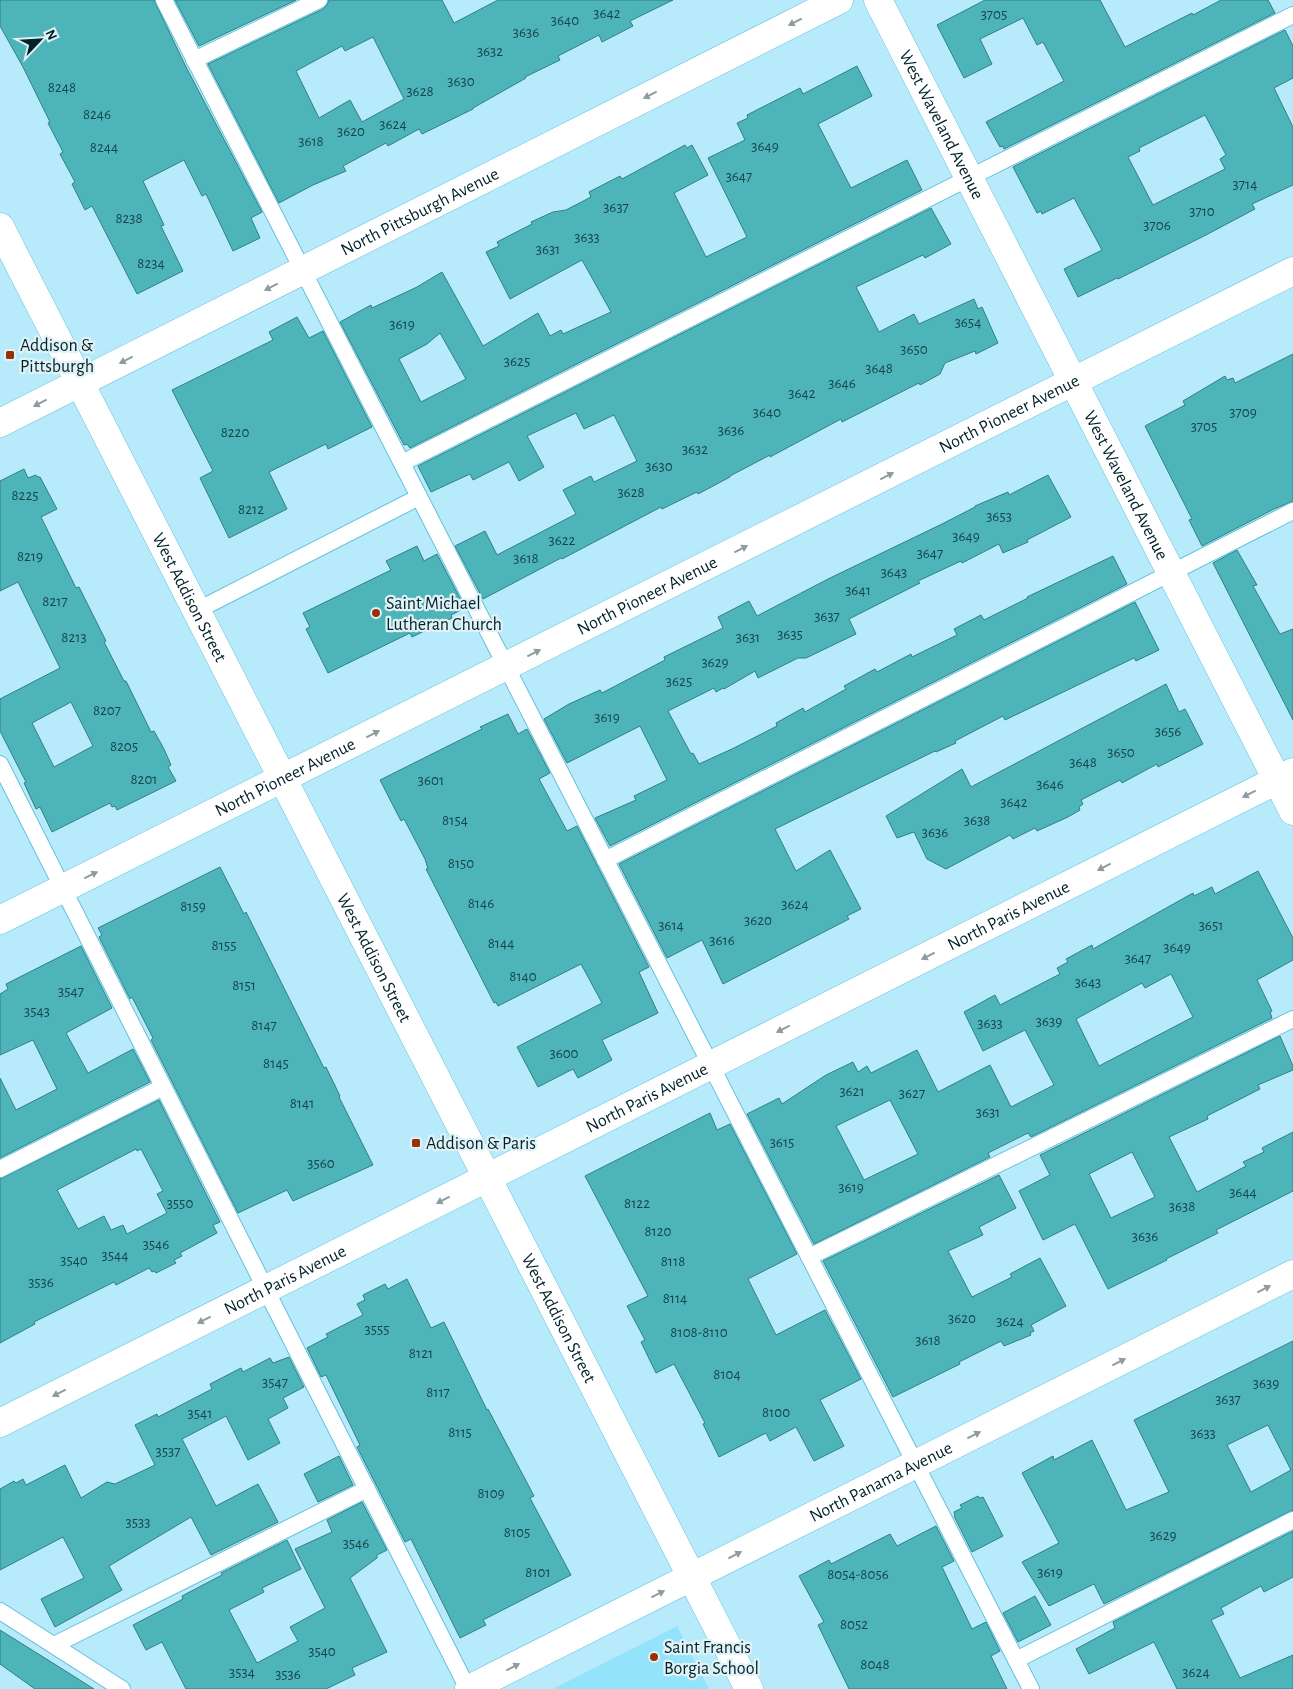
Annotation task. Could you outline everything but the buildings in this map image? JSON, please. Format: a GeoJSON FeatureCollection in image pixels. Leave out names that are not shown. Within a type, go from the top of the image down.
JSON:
{"type":"FeatureCollection","features":[{"type":"Feature","properties":{"kind":"street","name":"North Pittsburgh Avenue"},"geometry":{"type":"LineString","coordinates":[[0,423],[839,0]]}},
{"type":"Feature","properties":{"kind":"street","name":"West Waveland Avenue"},"geometry":{"type":"LineString","coordinates":[[878,0],[1171,572],[1285,776],[1293,811]]}},
{"type":"Feature","properties":{"kind":"street","name":"West Addison Street"},"geometry":{"type":"LineString","coordinates":[[0,227],[749,1689]]}},
{"type":"Feature","properties":{"kind":"street","name":"North Pioneer Avenue"},"geometry":{"type":"LineString","coordinates":[[0,920],[1293,271]]}},
{"type":"Feature","properties":{"kind":"street","name":"North Paris Avenue"},"geometry":{"type":"LineString","coordinates":[[0,1423],[1285,776]]}},
{"type":"Feature","properties":{"kind":"street","name":"North Panama Avenue"},"geometry":{"type":"LineString","coordinates":[[468,1689],[1293,1274]]}},
{"type":"Feature","properties":{"kind":"lane"},"geometry":{"type":"LineString","coordinates":[[164,0],[1030,1689]]}},
{"type":"Feature","properties":{"kind":"lane"},"geometry":{"type":"LineString","coordinates":[[194,60],[319,0]]}},
{"type":"Feature","properties":{"kind":"lane"},"geometry":{"type":"LineString","coordinates":[[402,463],[1293,15]]}},
{"type":"Feature","properties":{"kind":"lane"},"geometry":{"type":"LineString","coordinates":[[196,611],[419,498]]}},
{"type":"Feature","properties":{"kind":"lane"},"geometry":{"type":"LineString","coordinates":[[605,860],[1293,511]]}},
{"type":"Feature","properties":{"kind":"lane"},"geometry":{"type":"LineString","coordinates":[[0,764],[468,1689]]}},
{"type":"Feature","properties":{"kind":"lane"},"geometry":{"type":"LineString","coordinates":[[809,1257],[1293,1018]]}},
{"type":"Feature","properties":{"kind":"lane"},"geometry":{"type":"LineString","coordinates":[[0,1169],[163,1087]]}},
{"type":"Feature","properties":{"kind":"lane"},"geometry":{"type":"LineString","coordinates":[[54,1645],[367,1489]]}},
{"type":"Feature","properties":{"kind":"lane"},"geometry":{"type":"LineString","coordinates":[[1016,1660],[1293,1520]]}},
{"type":"Feature","properties":{"kind":"lane"},"geometry":{"type":"LineString","coordinates":[[0,1611],[122,1689]]}},
{"type":"Feature","properties":{"kind":"shaded area","name":"Saint Francis Borgia School"},"geometry":{"type":"Polygon","coordinates":[[[677,1626],[709,1689],[553,1689],[677,1626]]]}},
{"type":"Feature","properties":{"kind":"place","name":"Addison & Pittsburgh"},"geometry":{"type":"Point","coordinates":[10,355]}},
{"type":"Feature","properties":{"kind":"place","name":"Saint Michael Lutheran Church"},"geometry":{"type":"Point","coordinates":[376,613]}},
{"type":"Feature","properties":{"kind":"place","name":"Addison & Paris"},"geometry":{"type":"Point","coordinates":[416,1143]}},
{"type":"Feature","properties":{"kind":"place","name":"Saint Francis Borgia School"},"geometry":{"type":"Point","coordinates":[654,1657]}}]}
